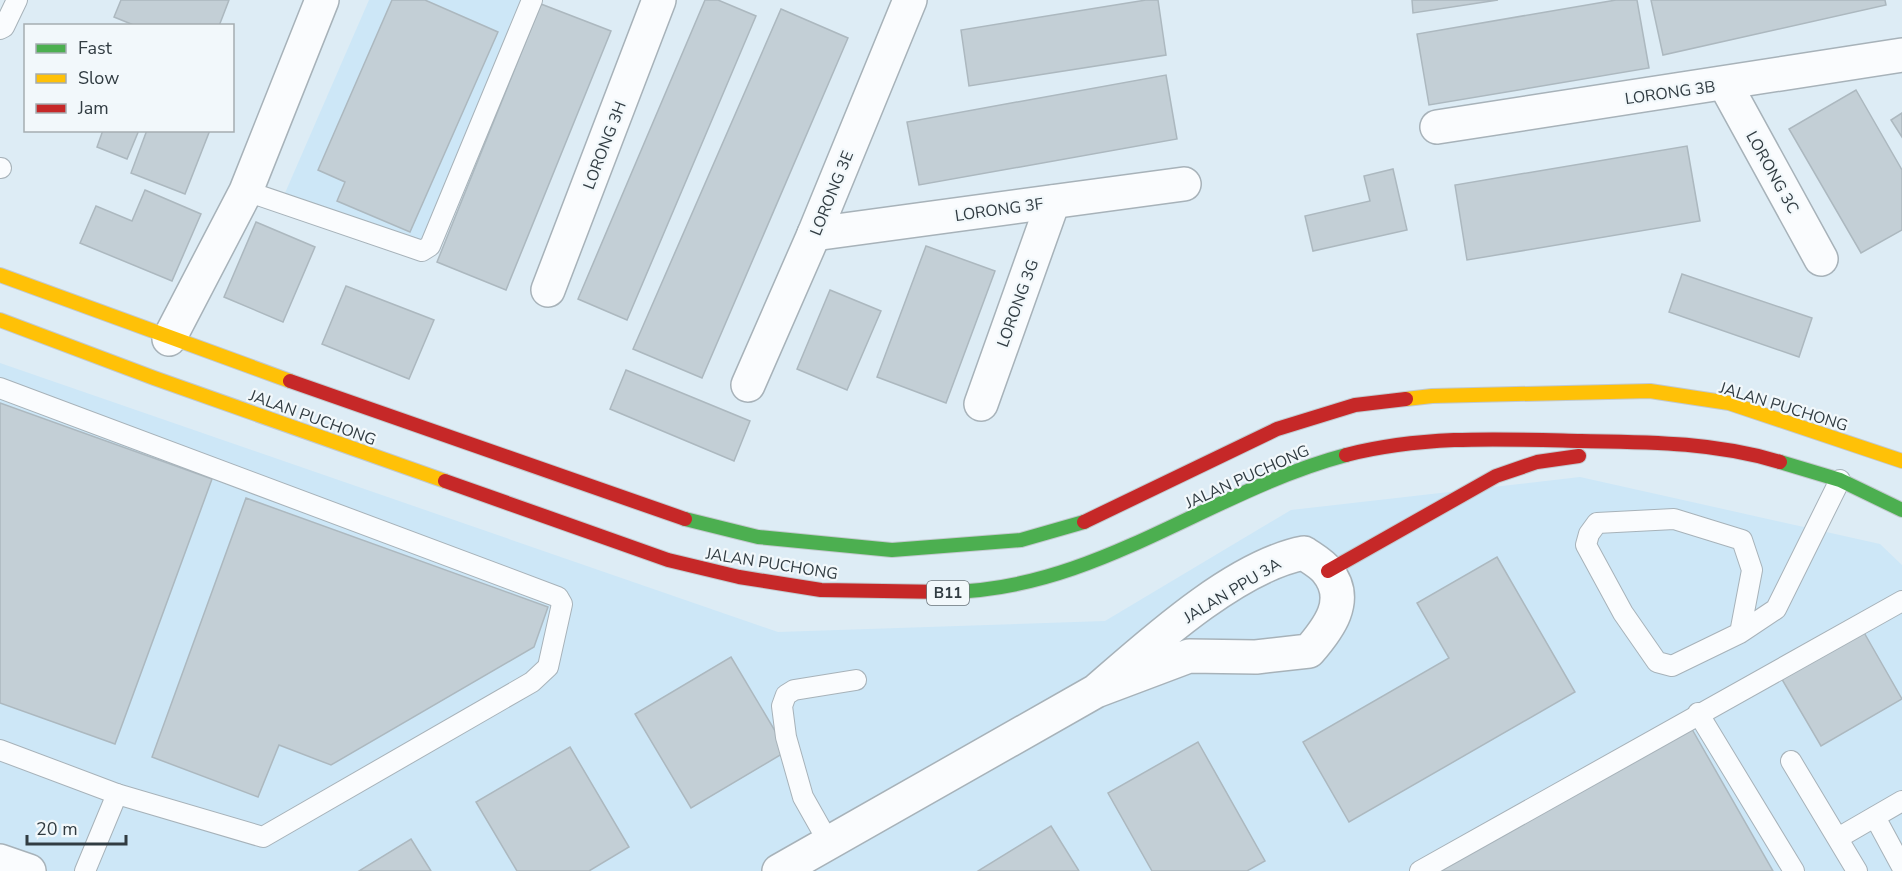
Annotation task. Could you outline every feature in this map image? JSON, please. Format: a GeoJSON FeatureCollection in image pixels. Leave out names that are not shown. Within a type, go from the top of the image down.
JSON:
{"type":"FeatureCollection","features":[{"type":"Feature","properties":{"kind":"main road","name":"JALAN PUCHONG"},"geometry":{"type":"LineString","coordinates":[[0,275],[169,339],[670,515],[758,537],[851,548],[892,550],[944,548],[1021,540],[1086,521],[1277,429],[1355,405],[1432,396],[1650,391],[1729,403],[1902,461]]}},
{"type":"Feature","properties":{"kind":"main road","name":"JALAN PUCHONG"},"geometry":{"type":"LineString","coordinates":[[0,320],[165,382],[668,560],[739,577],[820,590],[891,593],[979,592],[1034,582],[1106,558],[1306,466],[1386,445],[1473,438],[1679,443],[1758,455],[1840,480],[1902,510]]}},
{"type":"Feature","properties":{"kind":"main road"},"geometry":{"type":"LineString","coordinates":[[1328,571],[1496,476],[1537,462],[1679,443]]}},
{"type":"Feature","properties":{"kind":"street"},"geometry":{"type":"LineString","coordinates":[[169,339],[246,191],[322,0]]}},
{"type":"Feature","properties":{"kind":"street","name":"LORONG 3H"},"geometry":{"type":"LineString","coordinates":[[548,290],[659,0]]}},
{"type":"Feature","properties":{"kind":"street","name":"LORONG 3E"},"geometry":{"type":"LineString","coordinates":[[748,385],[814,234],[910,0]]}},
{"type":"Feature","properties":{"kind":"street","name":"LORONG 3B"},"geometry":{"type":"LineString","coordinates":[[1437,127],[1902,55]]}},
{"type":"Feature","properties":{"kind":"street","name":"LORONG 3C"},"geometry":{"type":"LineString","coordinates":[[1725,84],[1821,259]]}},
{"type":"Feature","properties":{"kind":"street","name":"LORONG 3F"},"geometry":{"type":"LineString","coordinates":[[814,234],[1184,184]]}},
{"type":"Feature","properties":{"kind":"street","name":"LORONG 3G"},"geometry":{"type":"LineString","coordinates":[[981,404],[1053,202]]}},
{"type":"Feature","properties":{"kind":"street","name":"JALAN PPU 3A"},"geometry":{"type":"LineString","coordinates":[[779,871],[1096,691],[1189,656],[1256,657],[1309,651],[1331,625],[1336,605],[1338,596],[1328,571],[1304,553],[1280,558],[1235,584],[1162,633],[1096,691]]}},
{"type":"Feature","properties":{"kind":"street"},"geometry":{"type":"LineString","coordinates":[[0,861],[29,871]]}},
{"type":"Feature","properties":{"kind":"lane"},"geometry":{"type":"LineString","coordinates":[[0,29],[4,27],[17,0]]}},
{"type":"Feature","properties":{"kind":"lane"},"geometry":{"type":"LineString","coordinates":[[246,191],[422,251],[430,246],[532,0]]}},
{"type":"Feature","properties":{"kind":"lane"},"geometry":{"type":"LineString","coordinates":[[0,388],[558,597],[562,604],[548,667],[532,682],[264,837],[117,794],[0,750]]}},
{"type":"Feature","properties":{"kind":"lane"},"geometry":{"type":"LineString","coordinates":[[1740,633],[1752,570],[1742,540],[1674,519],[1597,523],[1589,534],[1586,545],[1623,613],[1657,662],[1672,666],[1740,633],[1776,609],[1840,480]]}},
{"type":"Feature","properties":{"kind":"lane"},"geometry":{"type":"LineString","coordinates":[[1420,871],[1698,713],[1902,601]]}},
{"type":"Feature","properties":{"kind":"lane"},"geometry":{"type":"LineString","coordinates":[[829,843],[802,797],[786,737],[782,706],[786,695],[794,690],[856,680]]}},
{"type":"Feature","properties":{"kind":"lane"},"geometry":{"type":"LineString","coordinates":[[1698,713],[1794,871]]}},
{"type":"Feature","properties":{"kind":"lane"},"geometry":{"type":"LineString","coordinates":[[1791,761],[1857,871]]}},
{"type":"Feature","properties":{"kind":"lane"},"geometry":{"type":"LineString","coordinates":[[85,871],[117,794]]}},
{"type":"Feature","properties":{"kind":"lane"},"geometry":{"type":"LineString","coordinates":[[1838,838],[1902,801]]}},
{"type":"Feature","properties":{"kind":"lane"},"geometry":{"type":"LineString","coordinates":[[1875,817],[1902,867]]}},
{"type":"Feature","properties":{"kind":"shaded area"},"geometry":{"type":"Polygon","coordinates":[[[369,0],[521,0],[424,242],[285,193],[369,0]]]}},
{"type":"Feature","properties":{"kind":"shaded area"},"geometry":{"type":"Polygon","coordinates":[[[0,363],[778,632],[1105,621],[1291,510],[1580,477],[1880,544],[1902,565],[1902,871],[0,871],[0,363]]]}},
{"type":"Feature","properties":{"kind":"building"},"geometry":{"type":"Polygon","coordinates":[[[121,0],[229,0],[220,24],[131,24],[114,17],[121,0]]]}},
{"type":"Feature","properties":{"kind":"building"},"geometry":{"type":"Polygon","coordinates":[[[392,0],[425,0],[498,32],[410,232],[337,201],[345,182],[318,170],[392,0]]]}},
{"type":"Feature","properties":{"kind":"building"},"geometry":{"type":"Polygon","coordinates":[[[705,0],[718,0],[756,16],[627,320],[578,299],[705,0]]]}},
{"type":"Feature","properties":{"kind":"building"},"geometry":{"type":"Polygon","coordinates":[[[1146,0],[1158,0],[1166,55],[969,86],[961,30],[1146,0]]]}},
{"type":"Feature","properties":{"kind":"building"},"geometry":{"type":"Polygon","coordinates":[[[1412,0],[1498,0],[1413,13],[1412,0]]]}},
{"type":"Feature","properties":{"kind":"building"},"geometry":{"type":"Polygon","coordinates":[[[1616,0],[1637,0],[1649,68],[1429,105],[1417,34],[1616,0]]]}},
{"type":"Feature","properties":{"kind":"building"},"geometry":{"type":"Polygon","coordinates":[[[1651,0],[1885,0],[1886,5],[1663,55],[1651,0]]]}},
{"type":"Feature","properties":{"kind":"building"},"geometry":{"type":"Polygon","coordinates":[[[541,4],[611,31],[506,290],[437,262],[541,4]]]}},
{"type":"Feature","properties":{"kind":"building"},"geometry":{"type":"Polygon","coordinates":[[[781,9],[848,38],[702,378],[633,349],[781,9]]]}},
{"type":"Feature","properties":{"kind":"building"},"geometry":{"type":"Polygon","coordinates":[[[1166,75],[1177,139],[919,185],[907,122],[1166,75]]]}},
{"type":"Feature","properties":{"kind":"building"},"geometry":{"type":"Polygon","coordinates":[[[1856,90],[1902,170],[1902,230],[1861,253],[1789,129],[1856,90]]]}},
{"type":"Feature","properties":{"kind":"building"},"geometry":{"type":"Polygon","coordinates":[[[1902,113],[1902,137],[1891,120],[1902,113]]]}},
{"type":"Feature","properties":{"kind":"building"},"geometry":{"type":"Polygon","coordinates":[[[102,132],[138,132],[127,159],[97,147],[102,132]]]}},
{"type":"Feature","properties":{"kind":"building"},"geometry":{"type":"Polygon","coordinates":[[[146,132],[209,132],[185,194],[131,173],[146,132]]]}},
{"type":"Feature","properties":{"kind":"building"},"geometry":{"type":"Polygon","coordinates":[[[1687,146],[1700,221],[1467,260],[1455,185],[1687,146]]]}},
{"type":"Feature","properties":{"kind":"building"},"geometry":{"type":"Polygon","coordinates":[[[1393,169],[1407,230],[1313,251],[1305,216],[1370,201],[1364,176],[1393,169]]]}},
{"type":"Feature","properties":{"kind":"building"},"geometry":{"type":"Polygon","coordinates":[[[145,190],[201,214],[172,281],[80,243],[96,206],[132,221],[145,190]]]}},
{"type":"Feature","properties":{"kind":"building"},"geometry":{"type":"Polygon","coordinates":[[[256,222],[315,247],[283,322],[224,297],[256,222]]]}},
{"type":"Feature","properties":{"kind":"building"},"geometry":{"type":"Polygon","coordinates":[[[926,246],[995,271],[946,403],[877,377],[926,246]]]}},
{"type":"Feature","properties":{"kind":"building"},"geometry":{"type":"Polygon","coordinates":[[[1682,274],[1812,318],[1799,357],[1669,312],[1682,274]]]}},
{"type":"Feature","properties":{"kind":"building"},"geometry":{"type":"Polygon","coordinates":[[[346,286],[434,320],[409,379],[322,344],[346,286]]]}},
{"type":"Feature","properties":{"kind":"building"},"geometry":{"type":"Polygon","coordinates":[[[830,290],[881,311],[847,390],[797,369],[830,290]]]}},
{"type":"Feature","properties":{"kind":"building"},"geometry":{"type":"Polygon","coordinates":[[[626,370],[750,421],[734,461],[610,409],[626,370]]]}},
{"type":"Feature","properties":{"kind":"building"},"geometry":{"type":"Polygon","coordinates":[[[0,403],[212,479],[115,744],[0,703],[0,403]]]}},
{"type":"Feature","properties":{"kind":"building"},"geometry":{"type":"Polygon","coordinates":[[[246,498],[548,607],[534,647],[331,765],[279,745],[258,797],[152,757],[246,498]]]}},
{"type":"Feature","properties":{"kind":"building"},"geometry":{"type":"Polygon","coordinates":[[[1497,557],[1575,692],[1349,822],[1303,742],[1449,658],[1417,603],[1497,557]]]}},
{"type":"Feature","properties":{"kind":"building"},"geometry":{"type":"Polygon","coordinates":[[[1862,629],[1902,699],[1821,746],[1780,676],[1862,629]]]}},
{"type":"Feature","properties":{"kind":"building"},"geometry":{"type":"Polygon","coordinates":[[[731,657],[787,751],[691,808],[635,714],[731,657]]]}},
{"type":"Feature","properties":{"kind":"building"},"geometry":{"type":"Polygon","coordinates":[[[1689,724],[1773,871],[1433,871],[1689,724]]]}},
{"type":"Feature","properties":{"kind":"building"},"geometry":{"type":"Polygon","coordinates":[[[1198,742],[1265,861],[1247,871],[1152,871],[1108,793],[1198,742]]]}},
{"type":"Feature","properties":{"kind":"building"},"geometry":{"type":"Polygon","coordinates":[[[570,747],[629,847],[589,871],[517,871],[476,802],[570,747]]]}},
{"type":"Feature","properties":{"kind":"building"},"geometry":{"type":"Polygon","coordinates":[[[1051,826],[1079,871],[978,871],[1051,826]]]}},
{"type":"Feature","properties":{"kind":"building"},"geometry":{"type":"Polygon","coordinates":[[[411,839],[431,871],[359,871],[411,839]]]}},
{"type":"Feature","properties":{"kind":"traffic: fast"},"geometry":{"type":"LineString","coordinates":[[945,592],[1000,587],[1051,575],[1101,558],[1295,471],[1346,455]]}},
{"type":"Feature","properties":{"kind":"traffic: fast"},"geometry":{"type":"LineString","coordinates":[[1780,462],[1840,480],[1902,510]]}},
{"type":"Feature","properties":{"kind":"traffic: fast"},"geometry":{"type":"LineString","coordinates":[[685,519],[758,537],[892,550],[1021,540],[1084,522]]}},
{"type":"Feature","properties":{"kind":"traffic: slow"},"geometry":{"type":"LineString","coordinates":[[0,275],[290,381]]}},
{"type":"Feature","properties":{"kind":"traffic: slow"},"geometry":{"type":"LineString","coordinates":[[0,320],[154,378],[445,481]]}},
{"type":"Feature","properties":{"kind":"traffic: slow"},"geometry":{"type":"LineString","coordinates":[[1406,399],[1432,396],[1650,391],[1729,403],[1902,461]]}},
{"type":"Feature","properties":{"kind":"traffic: jam"},"geometry":{"type":"LineString","coordinates":[[290,381],[685,519]]}},
{"type":"Feature","properties":{"kind":"traffic: jam"},"geometry":{"type":"LineString","coordinates":[[1084,522],[1277,429],[1355,405],[1406,399]]}},
{"type":"Feature","properties":{"kind":"traffic: jam"},"geometry":{"type":"LineString","coordinates":[[1346,455],[1434,441],[1522,440],[1681,444],[1731,450],[1780,462]]}},
{"type":"Feature","properties":{"kind":"traffic: jam"},"geometry":{"type":"LineString","coordinates":[[1328,571],[1496,476],[1537,462],[1579,456]]}},
{"type":"Feature","properties":{"kind":"traffic: jam"},"geometry":{"type":"LineString","coordinates":[[445,481],[668,560],[739,577],[821,590],[945,592]]}}]}
